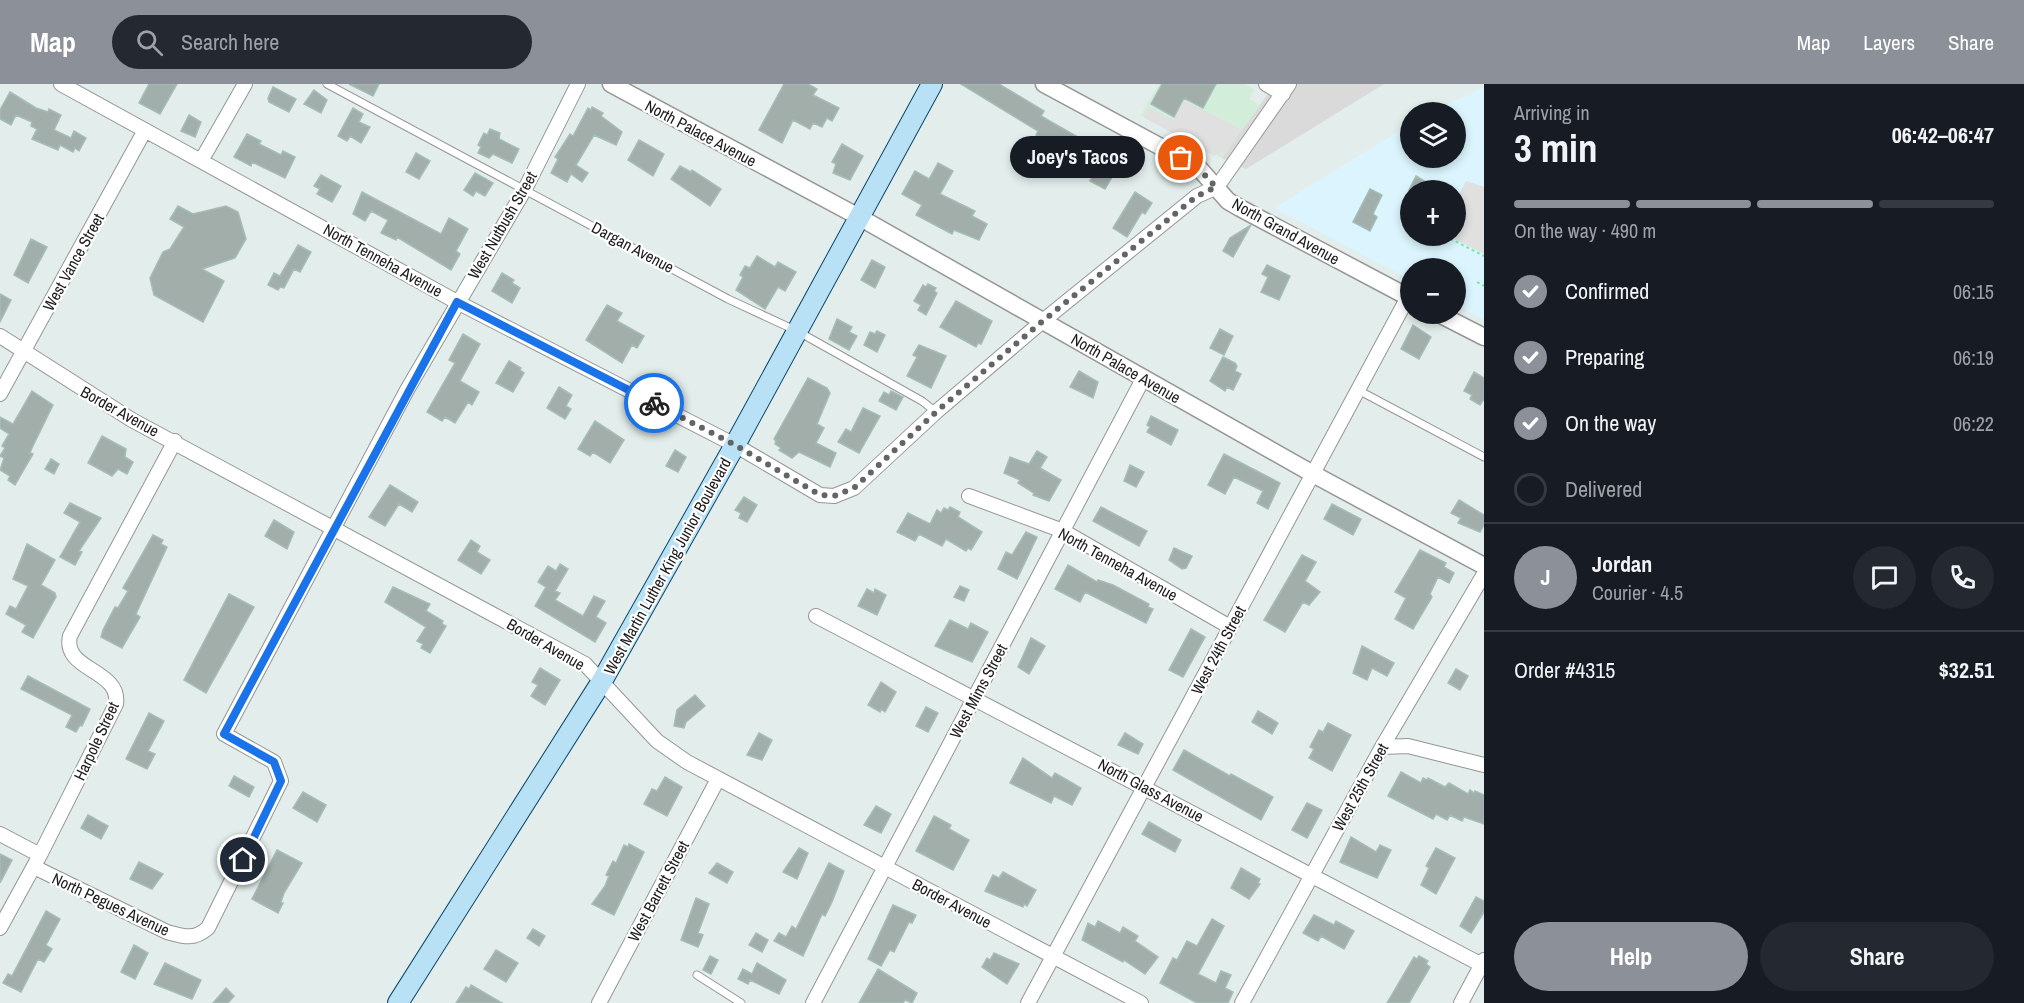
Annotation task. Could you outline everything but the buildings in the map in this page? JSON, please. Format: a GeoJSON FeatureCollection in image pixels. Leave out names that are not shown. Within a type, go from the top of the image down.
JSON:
{"type":"FeatureCollection","features":[{"type":"Feature","properties":{"kind":"main road","name":"West Martin Luther King Junior Boulevard"},"geometry":{"type":"LineString","coordinates":[[398,1003],[602,681],[735,445],[933,84]]}},
{"type":"Feature","properties":{"kind":"street","name":"North Tenneha Avenue"},"geometry":{"type":"LineString","coordinates":[[61,84],[457,302],[735,445],[820,495],[834,496],[854,488],[936,412]]}},
{"type":"Feature","properties":{"kind":"street"},"geometry":{"type":"LineString","coordinates":[[201,160],[245,84]]}},
{"type":"Feature","properties":{"kind":"street","name":"West Nutbush Street"},"geometry":{"type":"LineString","coordinates":[[188,938],[198,936],[208,928],[281,781],[274,762],[224,734],[457,302],[525,189],[578,84]]}},
{"type":"Feature","properties":{"kind":"street","name":"North Palace Avenue"},"geometry":{"type":"LineString","coordinates":[[611,84],[859,217],[1313,474],[1484,566]]}},
{"type":"Feature","properties":{"kind":"street","name":"North Grand Avenue"},"geometry":{"type":"LineString","coordinates":[[1044,84],[1197,167],[1228,201],[1400,293]]}},
{"type":"Feature","properties":{"kind":"street"},"geometry":{"type":"LineString","coordinates":[[936,412],[1044,320],[1197,196],[1216,187],[1286,89],[1266,84]]}},
{"type":"Feature","properties":{"kind":"street","name":"West Vance Street"},"geometry":{"type":"LineString","coordinates":[[0,394],[146,130]]}},
{"type":"Feature","properties":{"kind":"street","name":"West 24th Street"},"geometry":{"type":"LineString","coordinates":[[1028,1003],[1400,314]]}},
{"type":"Feature","properties":{"kind":"street"},"geometry":{"type":"LineString","coordinates":[[1459,324],[1484,337]]}},
{"type":"Feature","properties":{"kind":"street","name":"Border Avenue"},"geometry":{"type":"LineString","coordinates":[[0,336],[105,404],[585,664],[657,741],[718,779],[1141,1003]]}},
{"type":"Feature","properties":{"kind":"street","name":"West Mims Street"},"geometry":{"type":"LineString","coordinates":[[813,1003],[1143,379]]}},
{"type":"Feature","properties":{"kind":"street","name":"Harpole Street"},"geometry":{"type":"LineString","coordinates":[[0,928],[37,861],[116,704],[117,696],[106,678],[87,668],[74,657],[68,645],[70,636],[175,441]]}},
{"type":"Feature","properties":{"kind":"street","name":"North Tenneha Avenue"},"geometry":{"type":"LineString","coordinates":[[969,496],[1063,531],[1230,627]]}},
{"type":"Feature","properties":{"kind":"street","name":"West 25th Street"},"geometry":{"type":"LineString","coordinates":[[1242,1003],[1382,747],[1484,573]]}},
{"type":"Feature","properties":{"kind":"street","name":"North Glass Avenue"},"geometry":{"type":"LineString","coordinates":[[816,616],[1483,963]]}},
{"type":"Feature","properties":{"kind":"street"},"geometry":{"type":"LineString","coordinates":[[1382,747],[1408,746],[1484,765]]}},
{"type":"Feature","properties":{"kind":"street","name":"West Barrett Street"},"geometry":{"type":"LineString","coordinates":[[599,1003],[718,779]]}},
{"type":"Feature","properties":{"kind":"street","name":"North Pegues Avenue"},"geometry":{"type":"LineString","coordinates":[[0,834],[37,861],[140,920],[188,938]]}},
{"type":"Feature","properties":{"kind":"street"},"geometry":{"type":"LineString","coordinates":[[1461,1003],[1483,963]]}},
{"type":"Feature","properties":{"kind":"lane","name":"Dargan Avenue"},"geometry":{"type":"LineString","coordinates":[[327,84],[728,299],[797,331],[922,401],[936,412]]}},
{"type":"Feature","properties":{"kind":"lane"},"geometry":{"type":"LineString","coordinates":[[1358,390],[1484,457]]}},
{"type":"Feature","properties":{"kind":"lane"},"geometry":{"type":"LineString","coordinates":[[697,975],[741,1003]]}},
{"type":"Feature","properties":{"kind":"path"},"geometry":{"type":"LineString","coordinates":[[1464,246],[1484,256]]}},
{"type":"Feature","properties":{"kind":"path"},"geometry":{"type":"LineString","coordinates":[[1477,282],[1484,286]]}},
{"type":"Feature","properties":{"kind":"shaded area"},"geometry":{"type":"Polygon","coordinates":[[[1159,84],[1244,84],[1254,90],[1249,99],[1260,105],[1222,158],[1141,115],[1159,84]]]}},
{"type":"Feature","properties":{"kind":"shaded area"},"geometry":{"type":"Polygon","coordinates":[[[1275,84],[1384,84],[1246,169],[1222,158],[1275,84]]]}},
{"type":"Feature","properties":{"kind":"shaded area"},"geometry":{"type":"Polygon","coordinates":[[[1484,87],[1484,320],[1466,310],[1466,258],[1400,258],[1400,275],[1274,208],[1400,130],[1400,168],[1466,168],[1466,102],[1451,102],[1484,87]]]}},
{"type":"Feature","properties":{"kind":"shaded area"},"geometry":{"type":"Polygon","coordinates":[[[1184,100],[1242,130],[1225,153],[1221,151],[1214,156],[1143,117],[1149,107],[1173,121],[1184,100]]]}},
{"type":"Feature","properties":{"kind":"shaded area"},"geometry":{"type":"Polygon","coordinates":[[[1466,181],[1484,187],[1484,254],[1466,245],[1466,181]]]}},
{"type":"Feature","properties":{"kind":"way so far"},"geometry":{"type":"LineString","coordinates":[[654,403],[735,445],[820,495],[834,496],[854,488],[936,412],[1044,320],[1197,196],[1216,187],[1197,167],[1181,158]]}},
{"type":"Feature","properties":{"kind":"place","name":"Joey's Tacos"},"geometry":{"type":"Point","coordinates":[1181,158]}},
{"type":"Feature","properties":{"kind":"route"},"geometry":{"type":"LineString","coordinates":[[243,860],[281,781],[274,762],[224,734],[407,390],[457,302],[654,403]]}}]}
